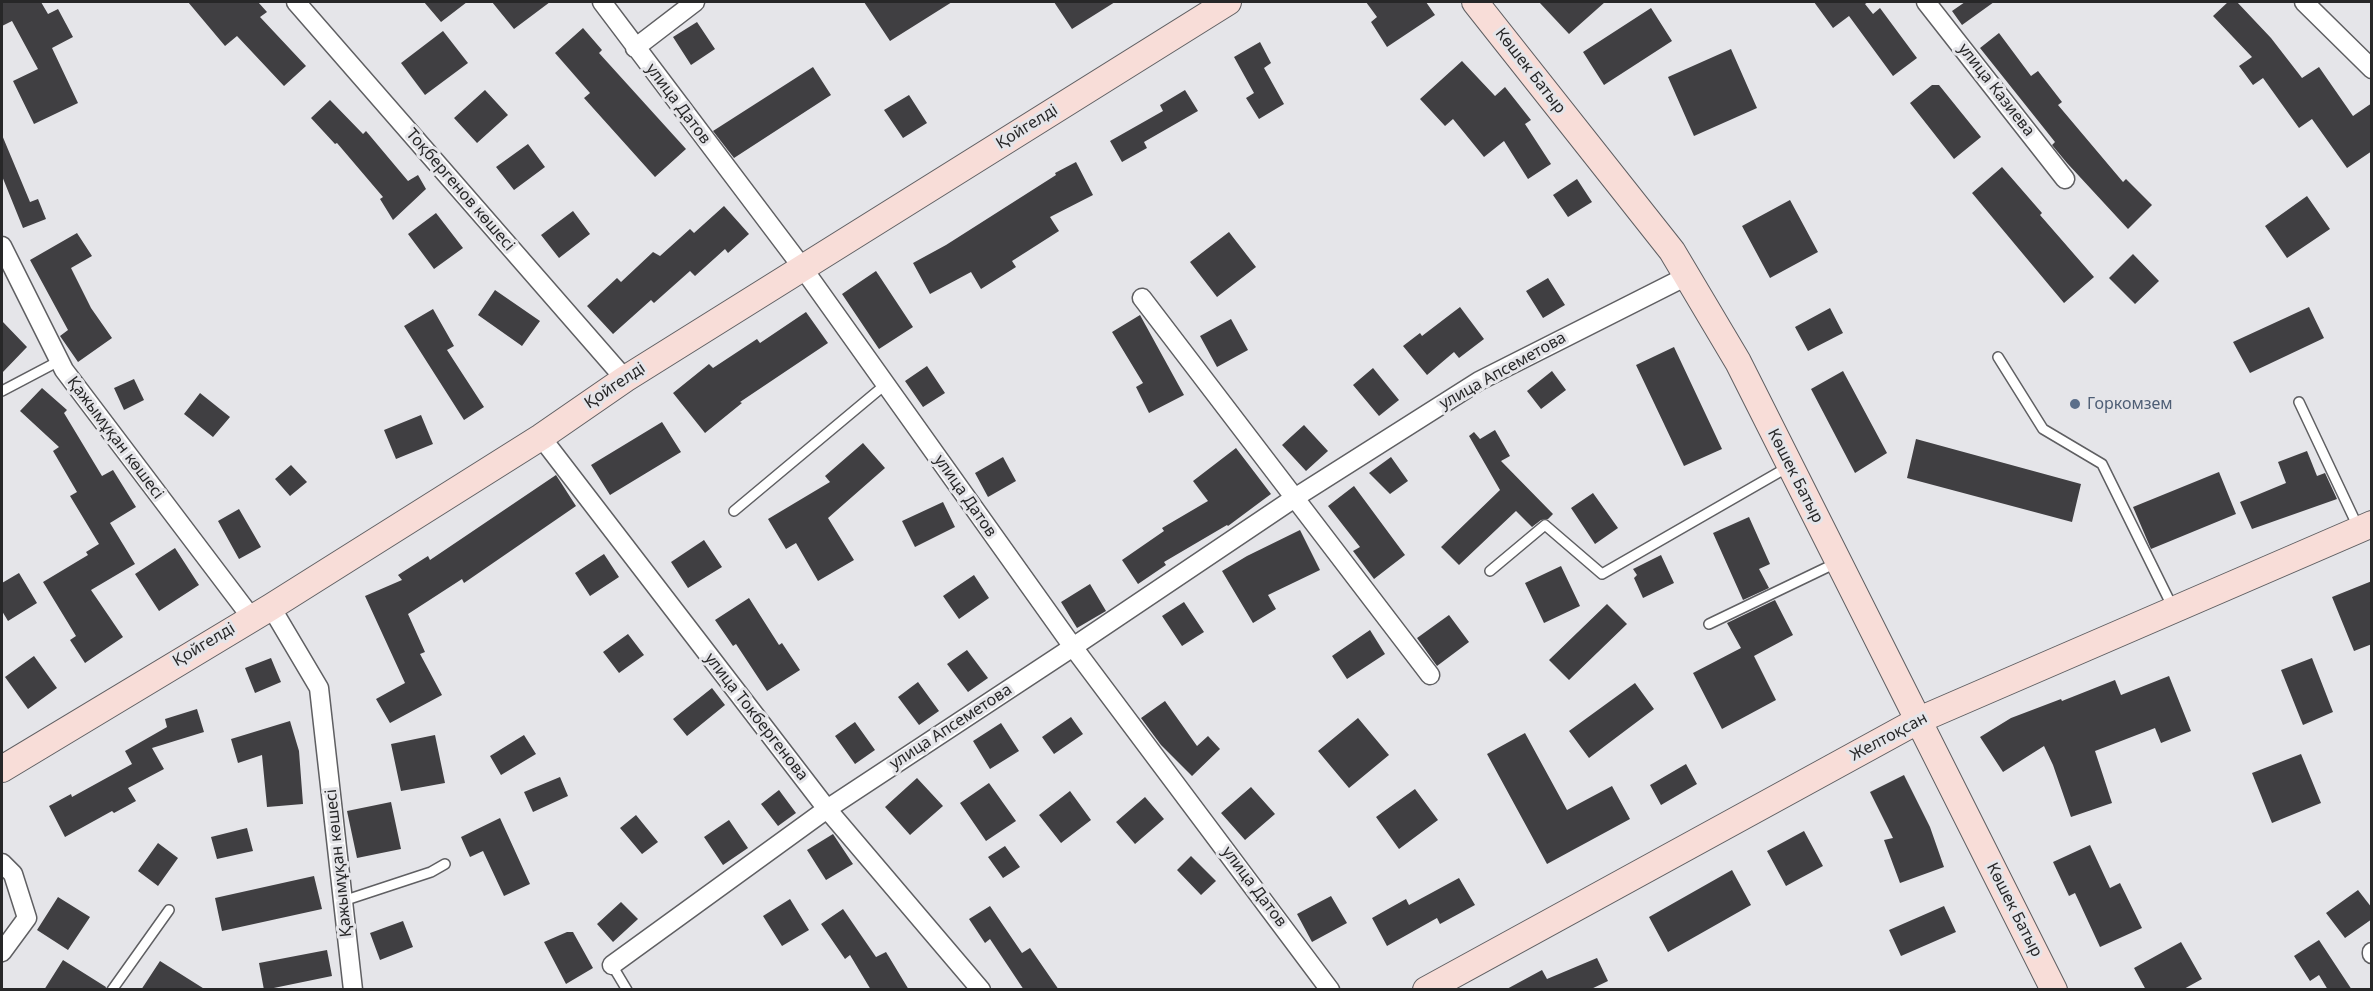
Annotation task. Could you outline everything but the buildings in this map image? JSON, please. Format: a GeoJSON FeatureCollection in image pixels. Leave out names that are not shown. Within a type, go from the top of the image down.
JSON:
{"type":"FeatureCollection","features":[{"type":"Feature","properties":{"kind":"street","name":"Тоқбергенов көшесі"},"geometry":{"type":"LineString","coordinates":[[296,2],[624,379]]}},
{"type":"Feature","properties":{"kind":"street","name":"улица Датов"},"geometry":{"type":"LineString","coordinates":[[602,2],[802,267],[1073,647],[1330,990]]}},
{"type":"Feature","properties":{"kind":"street"},"geometry":{"type":"LineString","coordinates":[[635,48],[695,2]]}},
{"type":"Feature","properties":{"kind":"street","name":"Қойгелді"},"geometry":{"type":"LineString","coordinates":[[2,770],[541,437],[624,379],[1228,2]]}},
{"type":"Feature","properties":{"kind":"street","name":"Көшек Батыр"},"geometry":{"type":"LineString","coordinates":[[1475,2],[1672,251],[1738,362],[2054,990]]}},
{"type":"Feature","properties":{"kind":"street","name":"улица Казиева"},"geometry":{"type":"LineString","coordinates":[[1926,2],[2065,179]]}},
{"type":"Feature","properties":{"kind":"street"},"geometry":{"type":"LineString","coordinates":[[2304,2],[2372,69]]}},
{"type":"Feature","properties":{"kind":"street","name":"Қажымұқан көшесі"},"geometry":{"type":"LineString","coordinates":[[2,246],[58,361],[261,612],[319,688],[353,990]]}},
{"type":"Feature","properties":{"kind":"street","name":"улица Апсеметова"},"geometry":{"type":"LineString","coordinates":[[612,965],[827,809],[1296,497],[1479,381],[1687,276]]}},
{"type":"Feature","properties":{"kind":"street"},"geometry":{"type":"LineString","coordinates":[[1142,298],[1430,675]]}},
{"type":"Feature","properties":{"kind":"street","name":"улица Токбергенова"},"geometry":{"type":"LineString","coordinates":[[541,437],[827,809],[981,990]]}},
{"type":"Feature","properties":{"kind":"street","name":"Желтоқсан"},"geometry":{"type":"LineString","coordinates":[[1426,990],[1919,720],[2365,527]]}},
{"type":"Feature","properties":{"kind":"street"},"geometry":{"type":"LineString","coordinates":[[2,863],[13,874],[27,918],[2,952]]}},
{"type":"Feature","properties":{"kind":"lane"},"geometry":{"type":"LineString","coordinates":[[1998,357],[2043,429],[2102,464],[2174,610]]}},
{"type":"Feature","properties":{"kind":"lane"},"geometry":{"type":"LineString","coordinates":[[2,391],[58,361]]}},
{"type":"Feature","properties":{"kind":"lane"},"geometry":{"type":"LineString","coordinates":[[734,511],[886,384]]}},
{"type":"Feature","properties":{"kind":"lane"},"geometry":{"type":"LineString","coordinates":[[2300,402],[2365,527]]}},
{"type":"Feature","properties":{"kind":"lane"},"geometry":{"type":"LineString","coordinates":[[1490,571],[1545,525],[1602,574],[1790,466]]}},
{"type":"Feature","properties":{"kind":"lane"},"geometry":{"type":"LineString","coordinates":[[1708,624],[1839,562]]}},
{"type":"Feature","properties":{"kind":"lane"},"geometry":{"type":"LineString","coordinates":[[343,901],[430,872],[445,864]]}},
{"type":"Feature","properties":{"kind":"lane"},"geometry":{"type":"LineString","coordinates":[[111,990],[170,910]]}},
{"type":"Feature","properties":{"kind":"lane"},"geometry":{"type":"LineString","coordinates":[[612,965],[627,990]]}},
{"type":"Feature","properties":{"kind":"place","name":"Горкомзем"},"geometry":{"type":"Point","coordinates":[2075,404]}}]}
